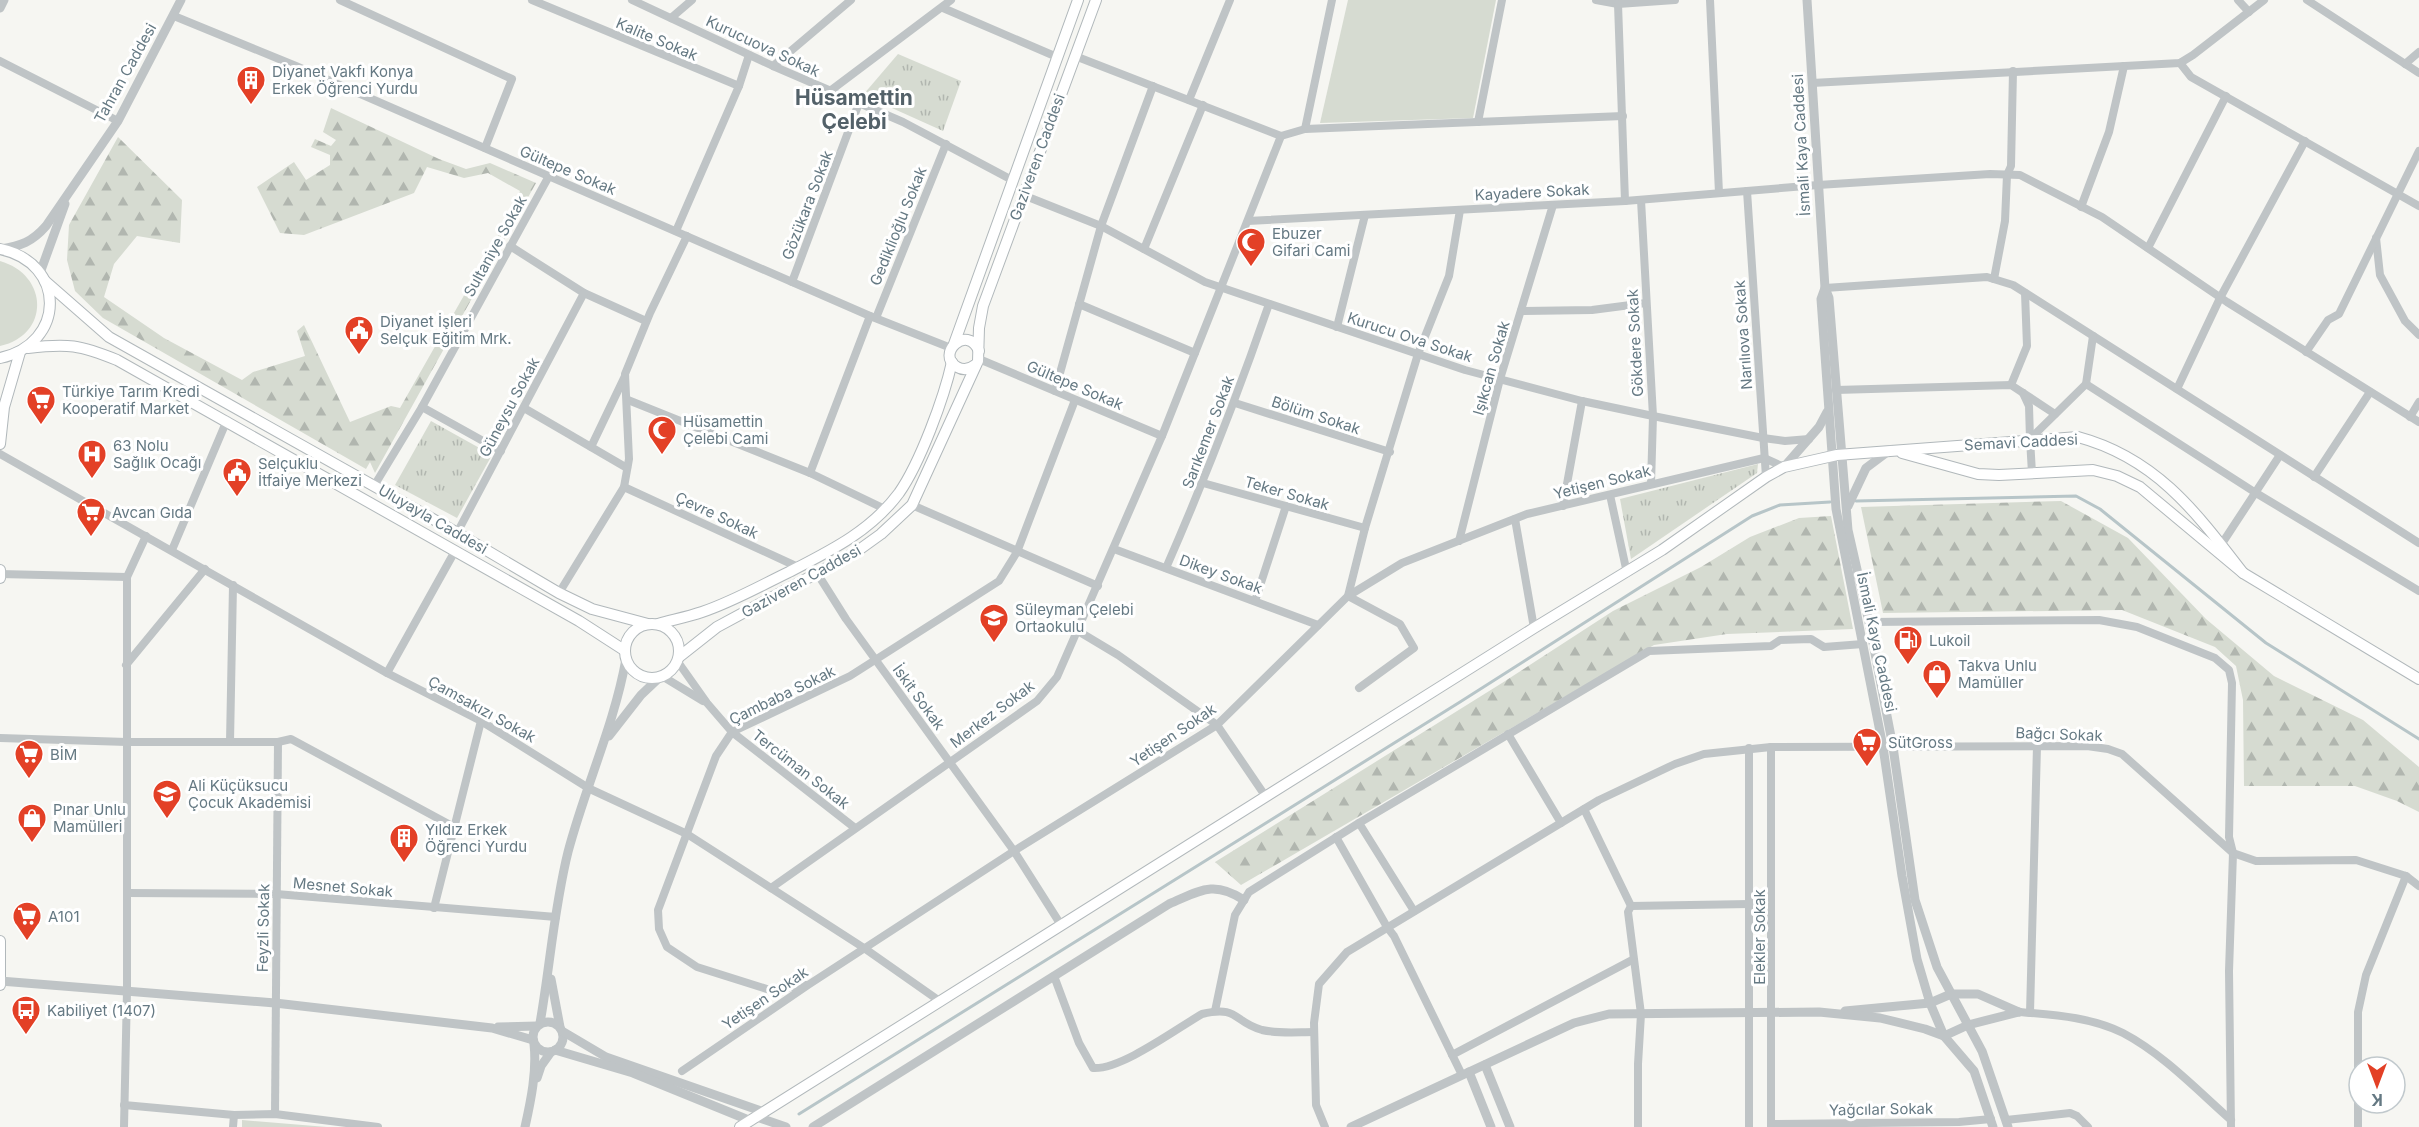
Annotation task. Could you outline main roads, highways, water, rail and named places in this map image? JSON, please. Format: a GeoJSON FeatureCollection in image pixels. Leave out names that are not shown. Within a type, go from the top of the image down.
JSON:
{"type":"FeatureCollection","features":[{"type":"Feature","properties":{"kind":"main road","name":"Gaziveren Caddesi"},"geometry":{"type":"LineString","coordinates":[[953,346],[1078,0]]}},
{"type":"Feature","properties":{"kind":"main road","name":"Gaziveren Caddesi"},"geometry":{"type":"LineString","coordinates":[[678,659],[717,627],[856,552],[881,534],[912,505],[978,358],[979,328],[983,306],[1096,0]]}},
{"type":"Feature","properties":{"kind":"main road","name":"Uluyayla Caddesi"},"geometry":{"type":"LineString","coordinates":[[0,249],[14,252],[29,260],[43,277],[109,337],[559,593],[592,609],[653,624]]}},
{"type":"Feature","properties":{"kind":"main road"},"geometry":{"type":"LineString","coordinates":[[0,444],[4,407],[24,350],[42,332],[48,318],[49,287],[43,277]]}},
{"type":"Feature","properties":{"kind":"main road"},"geometry":{"type":"LineString","coordinates":[[969,340],[977,346],[978,358],[962,369],[951,362],[953,346],[969,340]]}},
{"type":"Feature","properties":{"kind":"main road","name":"Uluyayla Caddesi"},"geometry":{"type":"LineString","coordinates":[[0,358],[24,350],[61,344],[89,348],[117,360],[227,420],[579,621],[625,654]]}},
{"type":"Feature","properties":{"kind":"main road","name":"Gaziveren Caddesi"},"geometry":{"type":"LineString","coordinates":[[653,624],[703,612],[733,600],[845,542],[868,526],[900,492],[913,467],[940,403],[951,362]]}},
{"type":"Feature","properties":{"kind":"main road","name":"Semavi Caddesi"},"geometry":{"type":"LineString","coordinates":[[740,1127],[1534,628],[1627,573],[1784,467],[1837,455],[2078,437],[2095,441],[2138,464],[2169,485],[2243,573]]}},
{"type":"Feature","properties":{"kind":"main road","name":"Semavi Caddesi"},"geometry":{"type":"LineString","coordinates":[[1890,450],[1978,474],[2093,470],[2117,476],[2140,487],[2243,573],[2419,679]]}},
{"type":"Feature","properties":{"kind":"main road"},"geometry":{"type":"LineString","coordinates":[[0,572],[0,579]]}},
{"type":"Feature","properties":{"kind":"main road"},"geometry":{"type":"LineString","coordinates":[[653,624],[666,627],[677,640],[678,659],[673,669],[660,677],[650,679],[635,673],[625,654],[632,632],[653,624]]}},
{"type":"Feature","properties":{"kind":"main road"},"geometry":{"type":"LineString","coordinates":[[0,941],[0,983]]}},
{"type":"Feature","properties":{"kind":"waterway"},"geometry":{"type":"LineString","coordinates":[[1856,501],[2076,496],[2100,509],[2266,643],[2419,739]]}},
{"type":"Feature","properties":{"kind":"waterway"},"geometry":{"type":"LineString","coordinates":[[799,1114],[1460,702],[1752,516],[1780,505],[1830,502]]}},
{"type":"Feature","properties":{"kind":"place","name":"Diyanet Vakfı Konya Erkek Öğrenci Yurdu"},"geometry":{"type":"Point","coordinates":[251,106]}},
{"type":"Feature","properties":{"kind":"place","name":"Ebuzer Gifari Cami"},"geometry":{"type":"Point","coordinates":[1251,268]}},
{"type":"Feature","properties":{"kind":"place","name":"Diyanet İşleri Selçuk Eğitim Mrk."},"geometry":{"type":"Point","coordinates":[359,356]}},
{"type":"Feature","properties":{"kind":"place","name":"Türkiye Tarım Kredi Kooperatif Market"},"geometry":{"type":"Point","coordinates":[41,426]}},
{"type":"Feature","properties":{"kind":"place","name":"Hüsamettin Çelebi Cami"},"geometry":{"type":"Point","coordinates":[662,456]}},
{"type":"Feature","properties":{"kind":"place","name":"63 Nolu Sağlık Ocağı"},"geometry":{"type":"Point","coordinates":[92,480]}},
{"type":"Feature","properties":{"kind":"place","name":"Selçuklu İtfaiye Merkezi"},"geometry":{"type":"Point","coordinates":[237,498]}},
{"type":"Feature","properties":{"kind":"place","name":"Avcan Gıda"},"geometry":{"type":"Point","coordinates":[91,538]}},
{"type":"Feature","properties":{"kind":"place","name":"Süleyman Çelebi Ortaokulu"},"geometry":{"type":"Point","coordinates":[994,644]}},
{"type":"Feature","properties":{"kind":"place","name":"Lukoil"},"geometry":{"type":"Point","coordinates":[1908,666]}},
{"type":"Feature","properties":{"kind":"place","name":"Takva Unlu Mamüller"},"geometry":{"type":"Point","coordinates":[1937,700]}},
{"type":"Feature","properties":{"kind":"place","name":"SütGross"},"geometry":{"type":"Point","coordinates":[1867,768]}},
{"type":"Feature","properties":{"kind":"place","name":"BİM"},"geometry":{"type":"Point","coordinates":[29,780]}},
{"type":"Feature","properties":{"kind":"place","name":"Ali Küçüksucu Çocuk Akademisi"},"geometry":{"type":"Point","coordinates":[167,820]}},
{"type":"Feature","properties":{"kind":"place","name":"Pınar Unlu Mamülleri"},"geometry":{"type":"Point","coordinates":[32,844]}},
{"type":"Feature","properties":{"kind":"place","name":"Yıldız Erkek Öğrenci Yurdu"},"geometry":{"type":"Point","coordinates":[404,864]}},
{"type":"Feature","properties":{"kind":"place","name":"A101"},"geometry":{"type":"Point","coordinates":[27,942]}},
{"type":"Feature","properties":{"kind":"place","name":"Kabiliyet (1407)"},"geometry":{"type":"Point","coordinates":[26,1036]}},
{"type":"Feature","properties":{"kind":"district","name":"Hüsamettin Çelebi"},"geometry":{"type":"Point","coordinates":[854,109]}}]}
